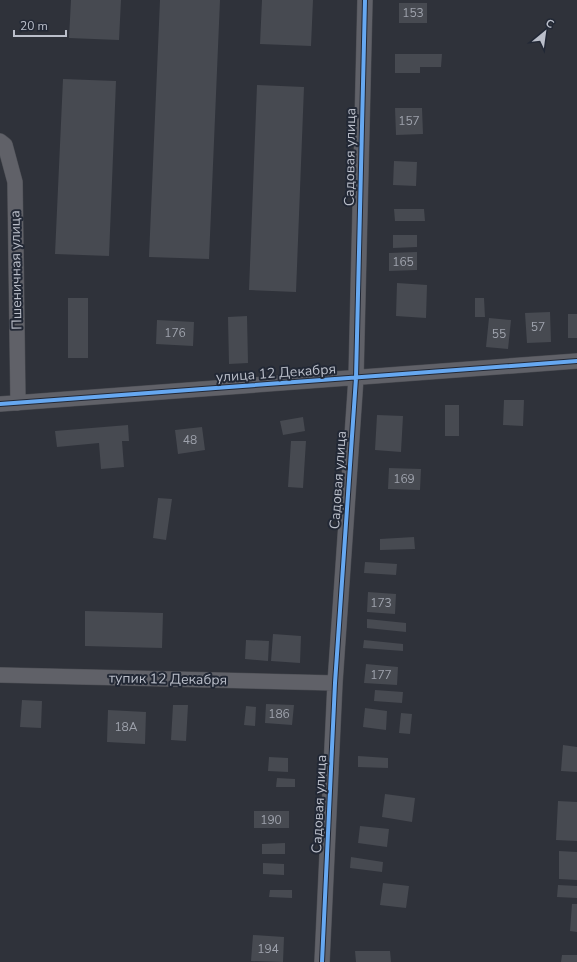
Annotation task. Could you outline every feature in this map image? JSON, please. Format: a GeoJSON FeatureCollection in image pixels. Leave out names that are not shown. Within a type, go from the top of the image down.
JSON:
{"type":"FeatureCollection","features":[{"type":"Feature","properties":{"kind":"street","name":"Садовая улица"},"geometry":{"type":"LineString","coordinates":[[322,962],[335,683],[356,378],[365,0]]}},
{"type":"Feature","properties":{"kind":"street","name":"Пшеничная улица"},"geometry":{"type":"LineString","coordinates":[[0,141],[5,145],[15,182],[18,403]]}},
{"type":"Feature","properties":{"kind":"street","name":"улица 12 Декабря"},"geometry":{"type":"LineString","coordinates":[[0,404],[577,361]]}},
{"type":"Feature","properties":{"kind":"street","name":"тупик 12 Декабря"},"geometry":{"type":"LineString","coordinates":[[0,675],[335,683]]}},
{"type":"Feature","properties":{"kind":"building"},"geometry":{"type":"Polygon","coordinates":[[[71,0],[121,0],[119,40],[69,38],[71,0]]]}},
{"type":"Feature","properties":{"kind":"building"},"geometry":{"type":"Polygon","coordinates":[[[160,0],[220,0],[209,259],[149,257],[160,0]]]}},
{"type":"Feature","properties":{"kind":"building"},"geometry":{"type":"Polygon","coordinates":[[[262,0],[313,0],[311,46],[260,44],[262,0]]]}},
{"type":"Feature","properties":{"kind":"building"},"geometry":{"type":"Polygon","coordinates":[[[399,3],[427,3],[427,23],[399,23],[399,3]]]}},
{"type":"Feature","properties":{"kind":"building"},"geometry":{"type":"Polygon","coordinates":[[[395,54],[442,54],[441,67],[420,67],[420,73],[395,73],[395,54]]]}},
{"type":"Feature","properties":{"kind":"building"},"geometry":{"type":"Polygon","coordinates":[[[63,79],[116,81],[109,256],[55,254],[63,79]]]}},
{"type":"Feature","properties":{"kind":"building"},"geometry":{"type":"Polygon","coordinates":[[[257,85],[304,87],[296,292],[249,290],[257,85]]]}},
{"type":"Feature","properties":{"kind":"building"},"geometry":{"type":"Polygon","coordinates":[[[395,108],[422,108],[423,134],[396,135],[395,108]]]}},
{"type":"Feature","properties":{"kind":"building"},"geometry":{"type":"Polygon","coordinates":[[[394,161],[417,162],[416,186],[393,185],[394,161]]]}},
{"type":"Feature","properties":{"kind":"building"},"geometry":{"type":"Polygon","coordinates":[[[394,209],[424,209],[425,221],[395,221],[394,209]]]}},
{"type":"Feature","properties":{"kind":"building"},"geometry":{"type":"Polygon","coordinates":[[[393,235],[417,235],[417,247],[393,248],[393,235]]]}},
{"type":"Feature","properties":{"kind":"building"},"geometry":{"type":"Polygon","coordinates":[[[417,252],[417,270],[389,271],[389,253],[417,252]]]}},
{"type":"Feature","properties":{"kind":"building"},"geometry":{"type":"Polygon","coordinates":[[[397,283],[427,285],[426,318],[396,316],[397,283]]]}},
{"type":"Feature","properties":{"kind":"building"},"geometry":{"type":"Polygon","coordinates":[[[68,298],[88,298],[88,358],[68,358],[68,298]]]}},
{"type":"Feature","properties":{"kind":"building"},"geometry":{"type":"Polygon","coordinates":[[[475,298],[484,298],[485,317],[475,317],[475,298]]]}},
{"type":"Feature","properties":{"kind":"building"},"geometry":{"type":"Polygon","coordinates":[[[550,312],[551,342],[527,343],[525,313],[550,312]]]}},
{"type":"Feature","properties":{"kind":"building"},"geometry":{"type":"Polygon","coordinates":[[[568,314],[577,314],[577,338],[568,338],[568,314]]]}},
{"type":"Feature","properties":{"kind":"building"},"geometry":{"type":"Polygon","coordinates":[[[247,316],[248,363],[229,364],[228,317],[247,316]]]}},
{"type":"Feature","properties":{"kind":"building"},"geometry":{"type":"Polygon","coordinates":[[[489,318],[511,320],[508,349],[486,347],[489,318]]]}},
{"type":"Feature","properties":{"kind":"building"},"geometry":{"type":"Polygon","coordinates":[[[157,320],[194,322],[193,346],[156,344],[157,320]]]}},
{"type":"Feature","properties":{"kind":"building"},"geometry":{"type":"Polygon","coordinates":[[[504,400],[524,400],[523,426],[503,425],[504,400]]]}},
{"type":"Feature","properties":{"kind":"building"},"geometry":{"type":"Polygon","coordinates":[[[445,405],[459,405],[459,436],[445,436],[445,405]]]}},
{"type":"Feature","properties":{"kind":"building"},"geometry":{"type":"Polygon","coordinates":[[[377,415],[403,416],[401,452],[375,450],[377,415]]]}},
{"type":"Feature","properties":{"kind":"building"},"geometry":{"type":"Polygon","coordinates":[[[303,417],[305,431],[283,435],[280,421],[303,417]]]}},
{"type":"Feature","properties":{"kind":"building"},"geometry":{"type":"Polygon","coordinates":[[[128,425],[129,441],[122,441],[124,467],[101,469],[99,443],[57,447],[55,431],[128,425]]]}},
{"type":"Feature","properties":{"kind":"building"},"geometry":{"type":"Polygon","coordinates":[[[202,427],[205,450],[178,454],[175,430],[202,427]]]}},
{"type":"Feature","properties":{"kind":"building"},"geometry":{"type":"Polygon","coordinates":[[[291,441],[306,441],[303,488],[288,487],[291,441]]]}},
{"type":"Feature","properties":{"kind":"building"},"geometry":{"type":"Polygon","coordinates":[[[389,468],[421,469],[420,490],[388,489],[389,468]]]}},
{"type":"Feature","properties":{"kind":"building"},"geometry":{"type":"Polygon","coordinates":[[[158,498],[172,499],[166,540],[153,538],[158,498]]]}},
{"type":"Feature","properties":{"kind":"building"},"geometry":{"type":"Polygon","coordinates":[[[414,537],[415,549],[380,550],[380,539],[414,537]]]}},
{"type":"Feature","properties":{"kind":"building"},"geometry":{"type":"Polygon","coordinates":[[[365,562],[397,564],[396,575],[364,573],[365,562]]]}},
{"type":"Feature","properties":{"kind":"building"},"geometry":{"type":"Polygon","coordinates":[[[368,592],[396,594],[395,614],[367,612],[368,592]]]}},
{"type":"Feature","properties":{"kind":"building"},"geometry":{"type":"Polygon","coordinates":[[[85,611],[163,613],[162,648],[85,646],[85,611]]]}},
{"type":"Feature","properties":{"kind":"building"},"geometry":{"type":"Polygon","coordinates":[[[367,619],[406,623],[406,632],[367,628],[367,619]]]}},
{"type":"Feature","properties":{"kind":"building"},"geometry":{"type":"Polygon","coordinates":[[[273,634],[301,636],[300,663],[271,661],[273,634]]]}},
{"type":"Feature","properties":{"kind":"building"},"geometry":{"type":"Polygon","coordinates":[[[246,640],[269,641],[268,661],[245,659],[246,640]]]}},
{"type":"Feature","properties":{"kind":"building"},"geometry":{"type":"Polygon","coordinates":[[[364,640],[403,644],[403,651],[363,648],[364,640]]]}},
{"type":"Feature","properties":{"kind":"building"},"geometry":{"type":"Polygon","coordinates":[[[366,664],[398,667],[397,685],[364,683],[366,664]]]}},
{"type":"Feature","properties":{"kind":"building"},"geometry":{"type":"Polygon","coordinates":[[[375,690],[403,692],[402,703],[374,701],[375,690]]]}},
{"type":"Feature","properties":{"kind":"building"},"geometry":{"type":"Polygon","coordinates":[[[22,700],[42,701],[41,728],[20,727],[22,700]]]}},
{"type":"Feature","properties":{"kind":"building"},"geometry":{"type":"Polygon","coordinates":[[[266,704],[294,705],[292,725],[265,723],[266,704]]]}},
{"type":"Feature","properties":{"kind":"building"},"geometry":{"type":"Polygon","coordinates":[[[173,705],[188,705],[186,741],[171,740],[173,705]]]}},
{"type":"Feature","properties":{"kind":"building"},"geometry":{"type":"Polygon","coordinates":[[[246,706],[256,707],[255,726],[244,725],[246,706]]]}},
{"type":"Feature","properties":{"kind":"building"},"geometry":{"type":"Polygon","coordinates":[[[365,708],[387,711],[386,730],[363,727],[365,708]]]}},
{"type":"Feature","properties":{"kind":"building"},"geometry":{"type":"Polygon","coordinates":[[[108,710],[146,712],[145,744],[107,742],[108,710]]]}},
{"type":"Feature","properties":{"kind":"building"},"geometry":{"type":"Polygon","coordinates":[[[401,713],[412,714],[410,734],[399,733],[401,713]]]}},
{"type":"Feature","properties":{"kind":"building"},"geometry":{"type":"Polygon","coordinates":[[[563,745],[577,747],[577,772],[561,771],[563,745]]]}},
{"type":"Feature","properties":{"kind":"building"},"geometry":{"type":"Polygon","coordinates":[[[358,756],[388,758],[388,768],[358,767],[358,756]]]}},
{"type":"Feature","properties":{"kind":"building"},"geometry":{"type":"Polygon","coordinates":[[[269,757],[288,758],[288,772],[268,771],[269,757]]]}},
{"type":"Feature","properties":{"kind":"building"},"geometry":{"type":"Polygon","coordinates":[[[277,778],[295,779],[295,787],[276,787],[277,778]]]}},
{"type":"Feature","properties":{"kind":"building"},"geometry":{"type":"Polygon","coordinates":[[[385,794],[415,798],[412,822],[382,817],[385,794]]]}},
{"type":"Feature","properties":{"kind":"building"},"geometry":{"type":"Polygon","coordinates":[[[558,801],[577,802],[577,841],[556,840],[558,801]]]}},
{"type":"Feature","properties":{"kind":"building"},"geometry":{"type":"Polygon","coordinates":[[[254,811],[289,811],[289,828],[254,828],[254,811]]]}},
{"type":"Feature","properties":{"kind":"building"},"geometry":{"type":"Polygon","coordinates":[[[360,826],[389,829],[387,847],[358,843],[360,826]]]}},
{"type":"Feature","properties":{"kind":"building"},"geometry":{"type":"Polygon","coordinates":[[[285,843],[285,854],[262,854],[262,844],[285,843]]]}},
{"type":"Feature","properties":{"kind":"building"},"geometry":{"type":"Polygon","coordinates":[[[559,851],[577,852],[577,880],[559,879],[559,851]]]}},
{"type":"Feature","properties":{"kind":"building"},"geometry":{"type":"Polygon","coordinates":[[[351,857],[383,862],[382,872],[350,868],[351,857]]]}},
{"type":"Feature","properties":{"kind":"building"},"geometry":{"type":"Polygon","coordinates":[[[263,863],[284,864],[284,875],[263,874],[263,863]]]}},
{"type":"Feature","properties":{"kind":"building"},"geometry":{"type":"Polygon","coordinates":[[[383,883],[409,886],[406,908],[380,905],[383,883]]]}},
{"type":"Feature","properties":{"kind":"building"},"geometry":{"type":"Polygon","coordinates":[[[558,885],[577,886],[577,898],[557,897],[558,885]]]}},
{"type":"Feature","properties":{"kind":"building"},"geometry":{"type":"Polygon","coordinates":[[[270,890],[292,890],[292,898],[269,897],[270,890]]]}},
{"type":"Feature","properties":{"kind":"building"},"geometry":{"type":"Polygon","coordinates":[[[572,904],[577,904],[577,932],[570,931],[572,904]]]}},
{"type":"Feature","properties":{"kind":"building"},"geometry":{"type":"Polygon","coordinates":[[[253,935],[284,937],[283,962],[251,961],[253,935]]]}},
{"type":"Feature","properties":{"kind":"building"},"geometry":{"type":"Polygon","coordinates":[[[355,951],[390,951],[391,962],[356,962],[355,951]]]}},
{"type":"Feature","properties":{"kind":"building"},"geometry":{"type":"Polygon","coordinates":[[[562,955],[577,955],[577,962],[561,962],[562,955]]]}},
{"type":"Feature","properties":{"kind":"cycle path"},"geometry":{"type":"LineString","coordinates":[[322,962],[335,683],[356,378],[365,0]]}},
{"type":"Feature","properties":{"kind":"cycle path"},"geometry":{"type":"LineString","coordinates":[[0,404],[577,361]]}}]}
